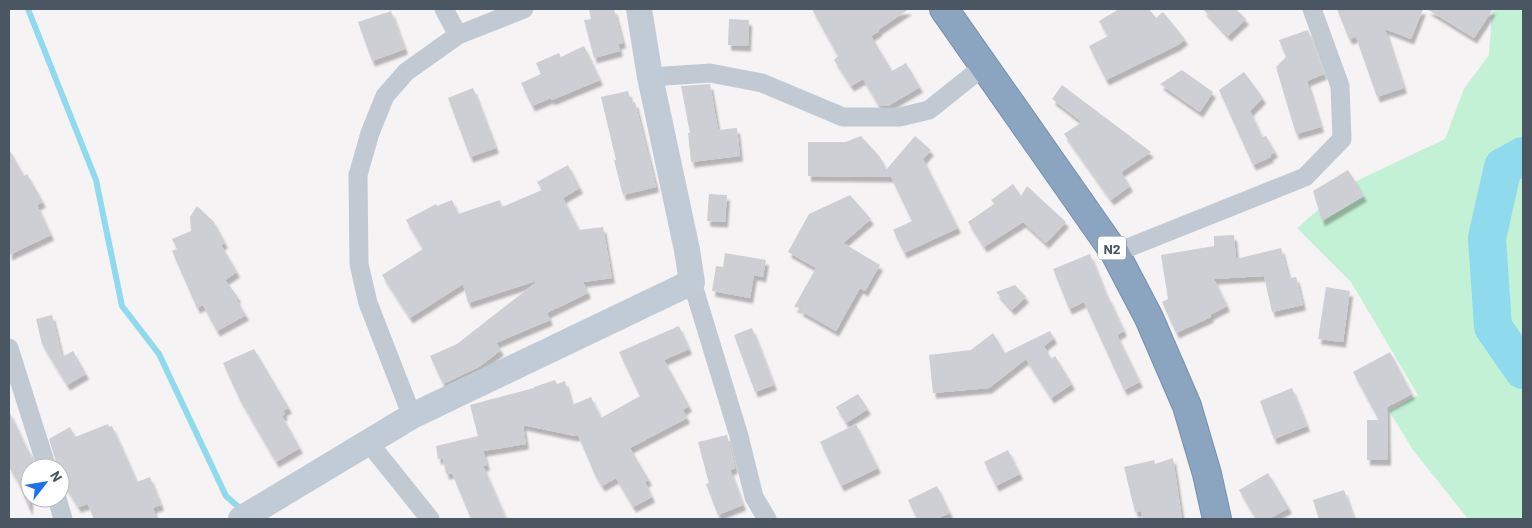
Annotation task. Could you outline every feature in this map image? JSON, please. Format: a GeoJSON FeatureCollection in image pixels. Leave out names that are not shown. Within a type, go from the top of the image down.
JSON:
{"type":"FeatureCollection","features":[{"type":"Feature","properties":{"kind":"highway","name":"N2"},"geometry":{"type":"LineString","coordinates":[[944,9],[1115,252],[1149,318],[1187,406],[1207,474],[1217,519]]}},
{"type":"Feature","properties":{"kind":"street"},"geometry":{"type":"LineString","coordinates":[[444,9],[458,34]]}},
{"type":"Feature","properties":{"kind":"street"},"geometry":{"type":"LineString","coordinates":[[412,416],[368,303],[359,264],[358,176],[370,133],[385,96],[406,72],[458,34],[524,9]]}},
{"type":"Feature","properties":{"kind":"street"},"geometry":{"type":"LineString","coordinates":[[639,9],[650,76],[692,282],[739,436],[754,497],[767,519]]}},
{"type":"Feature","properties":{"kind":"street"},"geometry":{"type":"LineString","coordinates":[[1115,252],[1305,177],[1342,139],[1340,86],[1312,9]]}},
{"type":"Feature","properties":{"kind":"street"},"geometry":{"type":"LineString","coordinates":[[650,76],[710,73],[762,84],[843,117],[900,117],[929,110],[984,66]]}},
{"type":"Feature","properties":{"kind":"street"},"geometry":{"type":"LineString","coordinates":[[241,519],[412,416],[692,282]]}},
{"type":"Feature","properties":{"kind":"street"},"geometry":{"type":"LineString","coordinates":[[9,348],[44,458]]}},
{"type":"Feature","properties":{"kind":"street"},"geometry":{"type":"LineString","coordinates":[[369,442],[430,519]]}},
{"type":"Feature","properties":{"kind":"green space"},"geometry":{"type":"Polygon","coordinates":[[[1495,9],[1523,9],[1523,519],[1468,519],[1413,450],[1389,411],[1418,395],[1351,282],[1297,228],[1346,186],[1445,139],[1464,89],[1489,55],[1492,12],[1495,9]]]}},
{"type":"Feature","properties":{"kind":"building"},"geometry":{"type":"Polygon","coordinates":[[[589,9],[614,9],[623,43],[618,44],[620,51],[594,58],[584,20],[591,19],[589,9]]]}},
{"type":"Feature","properties":{"kind":"building"},"geometry":{"type":"Polygon","coordinates":[[[812,9],[909,9],[871,36],[892,71],[906,63],[920,87],[888,106],[879,106],[863,79],[851,86],[834,60],[838,56],[812,9]]]}},
{"type":"Feature","properties":{"kind":"building"},"geometry":{"type":"Polygon","coordinates":[[[1119,9],[1149,9],[1156,18],[1163,12],[1185,39],[1178,45],[1106,80],[1089,46],[1108,36],[1099,21],[1119,9]]]}},
{"type":"Feature","properties":{"kind":"building"},"geometry":{"type":"Polygon","coordinates":[[[1203,9],[1236,9],[1246,19],[1228,36],[1203,9]]]}},
{"type":"Feature","properties":{"kind":"building"},"geometry":{"type":"Polygon","coordinates":[[[1337,9],[1423,9],[1411,39],[1385,29],[1404,88],[1377,97],[1356,37],[1349,39],[1337,9]]]}},
{"type":"Feature","properties":{"kind":"building"},"geometry":{"type":"Polygon","coordinates":[[[1427,9],[1493,9],[1474,38],[1427,9]]]}},
{"type":"Feature","properties":{"kind":"building"},"geometry":{"type":"Polygon","coordinates":[[[391,11],[405,49],[372,61],[358,22],[391,11]]]}},
{"type":"Feature","properties":{"kind":"building"},"geometry":{"type":"Polygon","coordinates":[[[729,19],[749,20],[748,46],[728,45],[729,19]]]}},
{"type":"Feature","properties":{"kind":"building"},"geometry":{"type":"Polygon","coordinates":[[[1308,30],[1324,74],[1307,81],[1321,127],[1296,134],[1276,67],[1286,57],[1279,40],[1308,30]]]}},
{"type":"Feature","properties":{"kind":"building"},"geometry":{"type":"Polygon","coordinates":[[[584,46],[600,80],[552,100],[551,98],[532,106],[521,83],[541,74],[536,63],[559,53],[561,57],[584,46]]]}},
{"type":"Feature","properties":{"kind":"building"},"geometry":{"type":"Polygon","coordinates":[[[1182,70],[1213,92],[1200,112],[1160,84],[1182,70]]]}},
{"type":"Feature","properties":{"kind":"building"},"geometry":{"type":"Polygon","coordinates":[[[1244,72],[1263,98],[1250,111],[1262,137],[1266,136],[1275,152],[1270,155],[1271,157],[1253,165],[1219,90],[1244,72]]]}},
{"type":"Feature","properties":{"kind":"building"},"geometry":{"type":"Polygon","coordinates":[[[710,84],[718,130],[737,128],[740,156],[691,162],[688,133],[690,133],[681,86],[710,84]]]}},
{"type":"Feature","properties":{"kind":"building"},"geometry":{"type":"Polygon","coordinates":[[[1062,85],[1151,152],[1121,172],[1130,186],[1111,200],[1064,134],[1082,122],[1052,99],[1062,85]]]}},
{"type":"Feature","properties":{"kind":"building"},"geometry":{"type":"Polygon","coordinates":[[[473,88],[496,148],[470,157],[448,98],[473,88]]]}},
{"type":"Feature","properties":{"kind":"building"},"geometry":{"type":"Polygon","coordinates":[[[628,91],[631,103],[635,102],[656,187],[623,195],[601,97],[628,91]]]}},
{"type":"Feature","properties":{"kind":"building"},"geometry":{"type":"Polygon","coordinates":[[[861,136],[880,157],[886,170],[915,136],[931,150],[923,159],[958,228],[904,253],[893,230],[912,221],[891,177],[808,176],[808,142],[846,142],[861,136]]]}},
{"type":"Feature","properties":{"kind":"building"},"geometry":{"type":"Polygon","coordinates":[[[9,149],[24,176],[27,174],[43,202],[37,205],[51,235],[9,255],[9,149]]]}},
{"type":"Feature","properties":{"kind":"building"},"geometry":{"type":"Polygon","coordinates":[[[568,165],[580,188],[563,198],[579,230],[603,227],[612,278],[583,282],[588,293],[547,313],[550,320],[496,343],[501,350],[479,367],[443,384],[430,356],[457,344],[539,280],[468,303],[463,284],[410,318],[382,275],[423,249],[406,220],[436,204],[437,206],[452,200],[458,214],[500,200],[502,207],[542,190],[537,182],[568,165]]]}},
{"type":"Feature","properties":{"kind":"building"},"geometry":{"type":"Polygon","coordinates":[[[1348,170],[1364,196],[1322,221],[1313,191],[1348,170]]]}},
{"type":"Feature","properties":{"kind":"building"},"geometry":{"type":"Polygon","coordinates":[[[1013,184],[1021,196],[1027,186],[1066,222],[1046,243],[1023,222],[984,247],[968,222],[994,204],[991,200],[1013,184]]]}},
{"type":"Feature","properties":{"kind":"building"},"geometry":{"type":"Polygon","coordinates":[[[709,194],[727,195],[725,222],[707,221],[709,194]]]}},
{"type":"Feature","properties":{"kind":"building"},"geometry":{"type":"Polygon","coordinates":[[[850,195],[871,219],[843,243],[880,265],[865,291],[860,288],[836,331],[799,310],[803,308],[794,307],[816,268],[788,252],[809,214],[850,195]]]}},
{"type":"Feature","properties":{"kind":"building"},"geometry":{"type":"Polygon","coordinates":[[[197,206],[214,222],[225,243],[221,245],[237,272],[225,280],[238,297],[236,299],[246,315],[217,331],[203,305],[197,308],[172,251],[177,249],[172,239],[191,231],[190,217],[197,206]]]}},
{"type":"Feature","properties":{"kind":"building"},"geometry":{"type":"Polygon","coordinates":[[[1234,235],[1236,259],[1281,248],[1289,278],[1296,277],[1303,305],[1272,312],[1264,276],[1214,279],[1227,306],[1210,315],[1211,317],[1176,333],[1162,302],[1168,299],[1161,255],[1214,246],[1214,236],[1234,235]]]}},
{"type":"Feature","properties":{"kind":"building"},"geometry":{"type":"Polygon","coordinates":[[[725,253],[766,260],[763,277],[754,275],[750,298],[712,291],[716,266],[723,267],[725,253]]]}},
{"type":"Feature","properties":{"kind":"building"},"geometry":{"type":"Polygon","coordinates":[[[1090,254],[1107,297],[1124,331],[1117,335],[1140,382],[1124,390],[1084,302],[1069,309],[1053,269],[1090,254]]]}},
{"type":"Feature","properties":{"kind":"building"},"geometry":{"type":"Polygon","coordinates":[[[1015,285],[1026,297],[1012,310],[996,292],[1015,285]]]}},
{"type":"Feature","properties":{"kind":"building"},"geometry":{"type":"Polygon","coordinates":[[[1326,287],[1350,291],[1343,342],[1318,339],[1326,287]]]}},
{"type":"Feature","properties":{"kind":"building"},"geometry":{"type":"Polygon","coordinates":[[[52,315],[62,357],[73,351],[86,374],[67,385],[42,344],[36,319],[52,315]]]}},
{"type":"Feature","properties":{"kind":"building"},"geometry":{"type":"Polygon","coordinates":[[[679,326],[689,349],[664,360],[689,406],[683,410],[687,418],[630,448],[649,480],[645,482],[652,497],[633,507],[616,478],[602,486],[595,475],[578,435],[575,436],[523,425],[526,444],[483,451],[487,465],[483,466],[506,519],[471,519],[452,473],[446,474],[443,458],[438,459],[436,446],[478,436],[470,405],[534,388],[555,380],[557,384],[565,381],[572,405],[591,397],[601,418],[640,396],[619,352],[679,326]]]}},
{"type":"Feature","properties":{"kind":"building"},"geometry":{"type":"Polygon","coordinates":[[[752,328],[774,385],[755,392],[734,335],[752,328]]]}},
{"type":"Feature","properties":{"kind":"building"},"geometry":{"type":"Polygon","coordinates":[[[1050,331],[1054,338],[1044,346],[1051,359],[1055,356],[1072,384],[1051,398],[1026,359],[989,388],[933,393],[929,355],[971,350],[993,333],[1005,353],[1050,331]]]}},
{"type":"Feature","properties":{"kind":"building"},"geometry":{"type":"Polygon","coordinates":[[[254,349],[289,408],[283,411],[285,414],[282,416],[300,448],[276,462],[240,400],[223,363],[254,349]]]}},
{"type":"Feature","properties":{"kind":"building"},"geometry":{"type":"Polygon","coordinates":[[[1390,352],[1412,394],[1387,407],[1388,460],[1367,460],[1367,420],[1379,420],[1353,372],[1390,352]]]}},
{"type":"Feature","properties":{"kind":"building"},"geometry":{"type":"Polygon","coordinates":[[[1292,388],[1307,426],[1274,439],[1260,401],[1292,388]]]}},
{"type":"Feature","properties":{"kind":"building"},"geometry":{"type":"Polygon","coordinates":[[[858,394],[868,409],[846,423],[836,407],[858,394]]]}},
{"type":"Feature","properties":{"kind":"building"},"geometry":{"type":"Polygon","coordinates":[[[9,411],[32,458],[20,458],[20,487],[9,467],[9,411]]]}},
{"type":"Feature","properties":{"kind":"building"},"geometry":{"type":"Polygon","coordinates":[[[108,424],[109,427],[112,426],[137,482],[150,477],[161,505],[153,508],[157,519],[94,519],[88,504],[78,507],[70,494],[70,458],[55,458],[49,439],[70,427],[75,437],[108,424]]]}},
{"type":"Feature","properties":{"kind":"building"},"geometry":{"type":"Polygon","coordinates":[[[856,424],[878,468],[841,486],[820,442],[856,424]]]}},
{"type":"Feature","properties":{"kind":"building"},"geometry":{"type":"Polygon","coordinates":[[[727,435],[735,468],[730,470],[743,505],[718,515],[706,484],[709,483],[698,442],[727,435]]]}},
{"type":"Feature","properties":{"kind":"building"},"geometry":{"type":"Polygon","coordinates":[[[1008,450],[1020,474],[996,486],[984,462],[1008,450]]]}},
{"type":"Feature","properties":{"kind":"building"},"geometry":{"type":"Polygon","coordinates":[[[1173,458],[1182,519],[1143,519],[1141,511],[1135,512],[1124,467],[1154,460],[1155,464],[1173,458]]]}},
{"type":"Feature","properties":{"kind":"building"},"geometry":{"type":"Polygon","coordinates":[[[1268,473],[1289,508],[1269,519],[1256,519],[1239,490],[1268,473]]]}},
{"type":"Feature","properties":{"kind":"building"},"geometry":{"type":"Polygon","coordinates":[[[937,486],[950,513],[936,519],[917,519],[908,500],[937,486]]]}},
{"type":"Feature","properties":{"kind":"building"},"geometry":{"type":"Polygon","coordinates":[[[1344,490],[1354,519],[1319,519],[1313,500],[1344,490]]]}},
{"type":"Feature","properties":{"kind":"waterway"},"geometry":{"type":"LineString","coordinates":[[28,9],[96,180],[122,306],[159,354],[226,496],[242,510]]}},
{"type":"Feature","properties":{"kind":"waterway"},"geometry":{"type":"LineString","coordinates":[[1523,156],[1503,167],[1487,238],[1493,327],[1523,370]]}}]}
